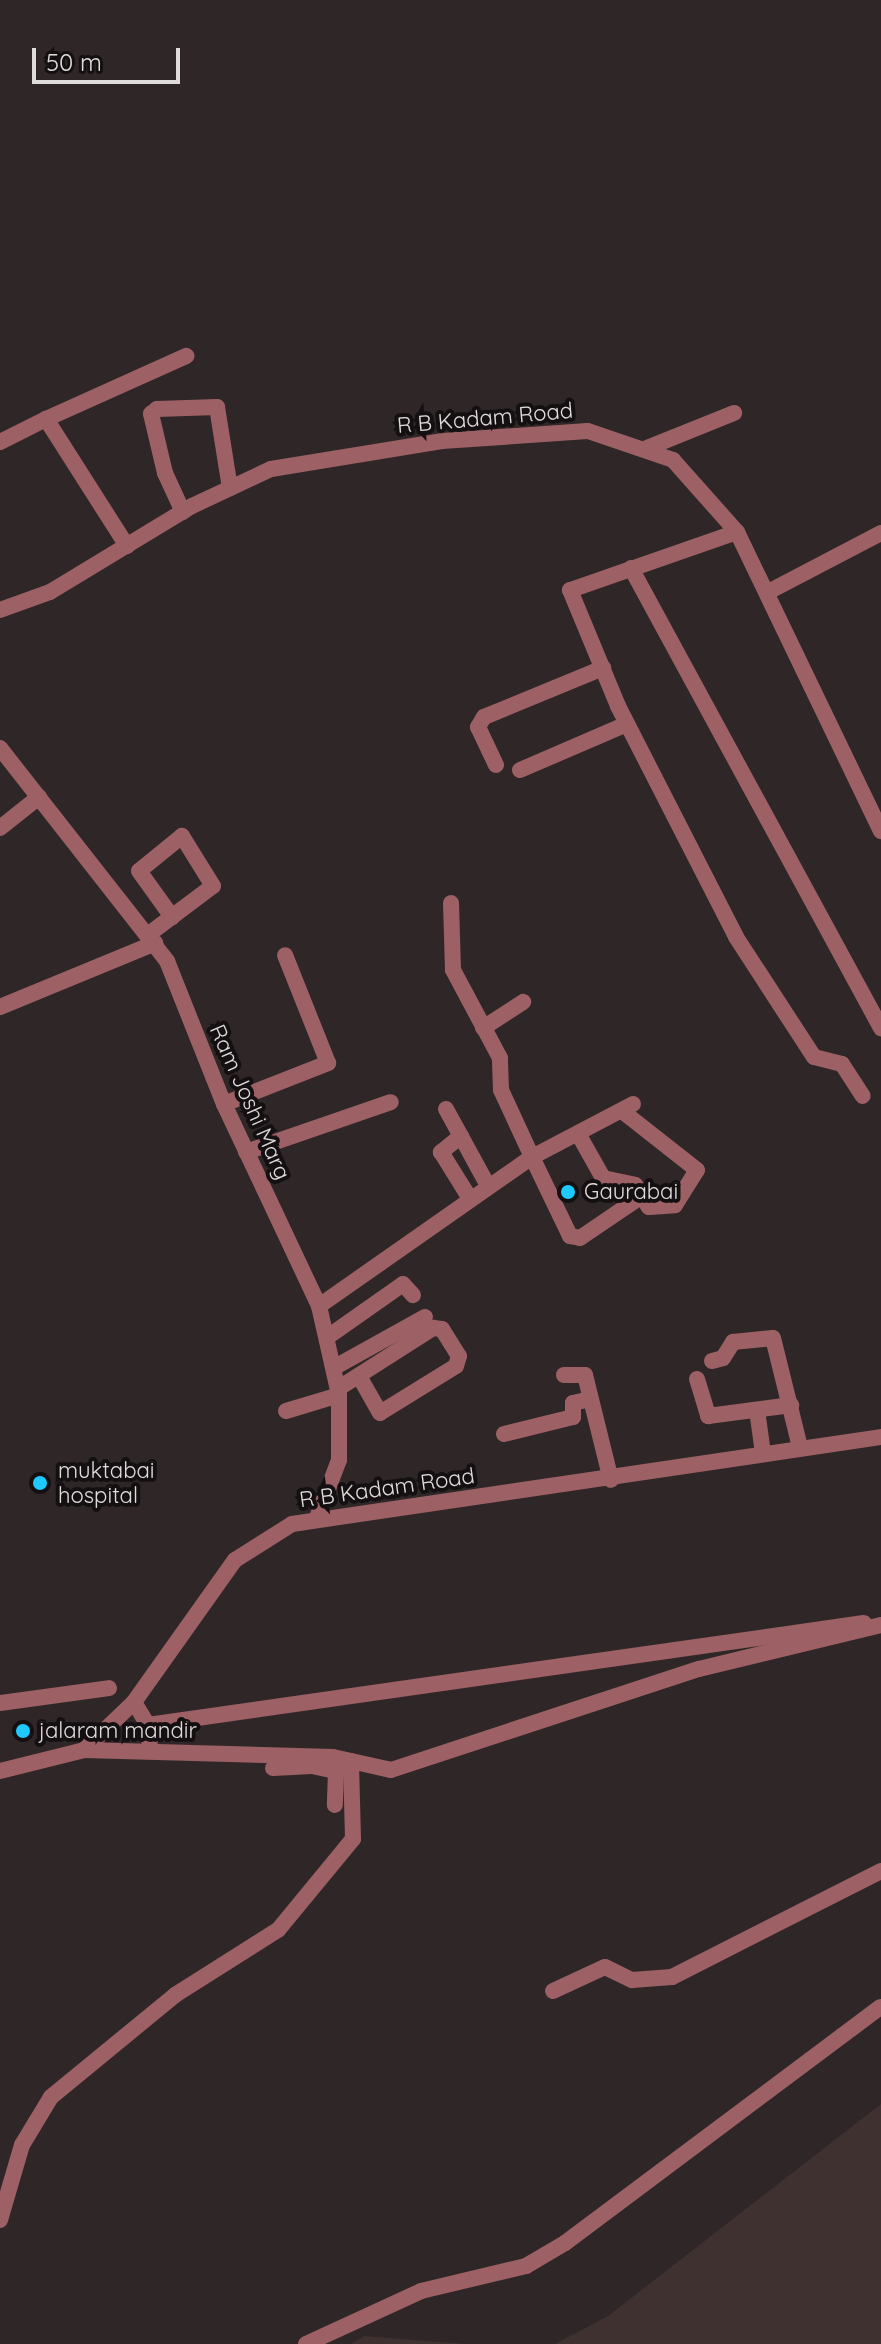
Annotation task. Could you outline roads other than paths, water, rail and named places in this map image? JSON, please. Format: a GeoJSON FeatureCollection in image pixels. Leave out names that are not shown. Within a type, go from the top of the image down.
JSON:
{"type":"FeatureCollection","features":[{"type":"Feature","properties":{"kind":"street"},"geometry":{"type":"LineString","coordinates":[[0,442],[186,356]]}},
{"type":"Feature","properties":{"kind":"street"},"geometry":{"type":"LineString","coordinates":[[183,512],[165,473],[151,414],[157,409],[217,407],[230,488]]}},
{"type":"Feature","properties":{"kind":"street"},"geometry":{"type":"LineString","coordinates":[[647,448],[734,413]]}},
{"type":"Feature","properties":{"kind":"street"},"geometry":{"type":"LineString","coordinates":[[46,419],[127,546]]}},
{"type":"Feature","properties":{"kind":"street","name":"R B Kadam Road"},"geometry":{"type":"LineString","coordinates":[[0,610],[50,592],[183,512],[271,469],[442,441],[588,431],[647,448],[673,460],[737,532],[770,591],[881,831]]}},
{"type":"Feature","properties":{"kind":"street"},"geometry":{"type":"LineString","coordinates":[[737,532],[570,590],[627,724],[781,1011],[814,1057],[842,1064],[863,1096]]}},
{"type":"Feature","properties":{"kind":"street"},"geometry":{"type":"LineString","coordinates":[[770,591],[881,533]]}},
{"type":"Feature","properties":{"kind":"street"},"geometry":{"type":"LineString","coordinates":[[631,568],[881,1028]]}},
{"type":"Feature","properties":{"kind":"street"},"geometry":{"type":"LineString","coordinates":[[496,765],[478,727],[484,717],[603,668]]}},
{"type":"Feature","properties":{"kind":"street"},"geometry":{"type":"LineString","coordinates":[[520,770],[627,724]]}},
{"type":"Feature","properties":{"kind":"street","name":"Ram Joshi Marg"},"geometry":{"type":"LineString","coordinates":[[0,749],[152,938],[224,1104],[319,1306],[329,1336],[339,1391],[339,1460],[317,1518]]}},
{"type":"Feature","properties":{"kind":"street"},"geometry":{"type":"LineString","coordinates":[[0,828],[39,797]]}},
{"type":"Feature","properties":{"kind":"street"},"geometry":{"type":"LineString","coordinates":[[0,1007],[152,938],[215,879],[182,836],[139,871],[172,917]]}},
{"type":"Feature","properties":{"kind":"street"},"geometry":{"type":"LineString","coordinates":[[451,903],[453,970],[483,1028],[532,1157],[570,1236],[580,1238],[642,1196]]}},
{"type":"Feature","properties":{"kind":"street"},"geometry":{"type":"LineString","coordinates":[[224,1104],[328,1063],[285,955]]}},
{"type":"Feature","properties":{"kind":"street"},"geometry":{"type":"LineString","coordinates":[[483,1028],[523,1002]]}},
{"type":"Feature","properties":{"kind":"street"},"geometry":{"type":"LineString","coordinates":[[246,1152],[391,1102]]}},
{"type":"Feature","properties":{"kind":"street"},"geometry":{"type":"LineString","coordinates":[[319,1306],[487,1184],[532,1157],[580,1137],[628,1107],[697,1170],[675,1205],[660,1210],[642,1196],[635,1185],[603,1178],[580,1137]]}},
{"type":"Feature","properties":{"kind":"street"},"geometry":{"type":"LineString","coordinates":[[446,1109],[487,1184]]}},
{"type":"Feature","properties":{"kind":"street"},"geometry":{"type":"LineString","coordinates":[[461,1136],[441,1152],[469,1197]]}},
{"type":"Feature","properties":{"kind":"street"},"geometry":{"type":"LineString","coordinates":[[329,1336],[358,1319],[403,1284],[413,1295]]}},
{"type":"Feature","properties":{"kind":"street"},"geometry":{"type":"LineString","coordinates":[[358,1319],[373,1345],[379,1349],[425,1317]]}},
{"type":"Feature","properties":{"kind":"street"},"geometry":{"type":"LineString","coordinates":[[286,1411],[339,1391],[359,1376],[433,1328],[442,1329],[459,1356],[456,1366],[380,1413],[359,1376]]}},
{"type":"Feature","properties":{"kind":"street"},"geometry":{"type":"LineString","coordinates":[[712,1361],[723,1358],[733,1342],[773,1338],[800,1447]]}},
{"type":"Feature","properties":{"kind":"street"},"geometry":{"type":"LineString","coordinates":[[335,1367],[373,1345]]}},
{"type":"Feature","properties":{"kind":"street"},"geometry":{"type":"LineString","coordinates":[[564,1375],[581,1372],[591,1399],[611,1480]]}},
{"type":"Feature","properties":{"kind":"street"},"geometry":{"type":"LineString","coordinates":[[697,1379],[708,1416],[791,1405]]}},
{"type":"Feature","properties":{"kind":"street"},"geometry":{"type":"LineString","coordinates":[[504,1434],[573,1417],[571,1398],[591,1399]]}},
{"type":"Feature","properties":{"kind":"street"},"geometry":{"type":"LineString","coordinates":[[757,1410],[763,1453]]}},
{"type":"Feature","properties":{"kind":"street","name":"R B Kadam Road"},"geometry":{"type":"LineString","coordinates":[[0,1771],[84,1750],[134,1702],[235,1560],[292,1524],[317,1518],[611,1480],[800,1447],[881,1437]]}},
{"type":"Feature","properties":{"kind":"street"},"geometry":{"type":"LineString","coordinates":[[148,1725],[881,1623]]}},
{"type":"Feature","properties":{"kind":"street"},"geometry":{"type":"LineString","coordinates":[[84,1750],[150,1749],[351,1761],[391,1770],[685,1673],[881,1623]]}},
{"type":"Feature","properties":{"kind":"street"},"geometry":{"type":"LineString","coordinates":[[0,1703],[109,1688]]}},
{"type":"Feature","properties":{"kind":"street"},"geometry":{"type":"LineString","coordinates":[[134,1702],[148,1725],[150,1749]]}},
{"type":"Feature","properties":{"kind":"street"},"geometry":{"type":"LineString","coordinates":[[273,1768],[313,1761],[336,1771],[335,1805]]}},
{"type":"Feature","properties":{"kind":"street"},"geometry":{"type":"LineString","coordinates":[[0,2220],[22,2145],[51,2097],[175,1995],[278,1930],[353,1839],[351,1761]]}},
{"type":"Feature","properties":{"kind":"street"},"geometry":{"type":"LineString","coordinates":[[553,1991],[605,1967],[632,1980],[672,1977],[881,1871]]}},
{"type":"Feature","properties":{"kind":"street"},"geometry":{"type":"LineString","coordinates":[[306,2344],[421,2291],[526,2266],[565,2243],[881,2007]]}},
{"type":"Feature","properties":{"kind":"place","name":"Gaurabai"},"geometry":{"type":"Point","coordinates":[568,1192]}},
{"type":"Feature","properties":{"kind":"place","name":"muktabai hospital"},"geometry":{"type":"Point","coordinates":[40,1483]}},
{"type":"Feature","properties":{"kind":"place","name":"jalaram mandir"},"geometry":{"type":"Point","coordinates":[23,1731]}}]}
